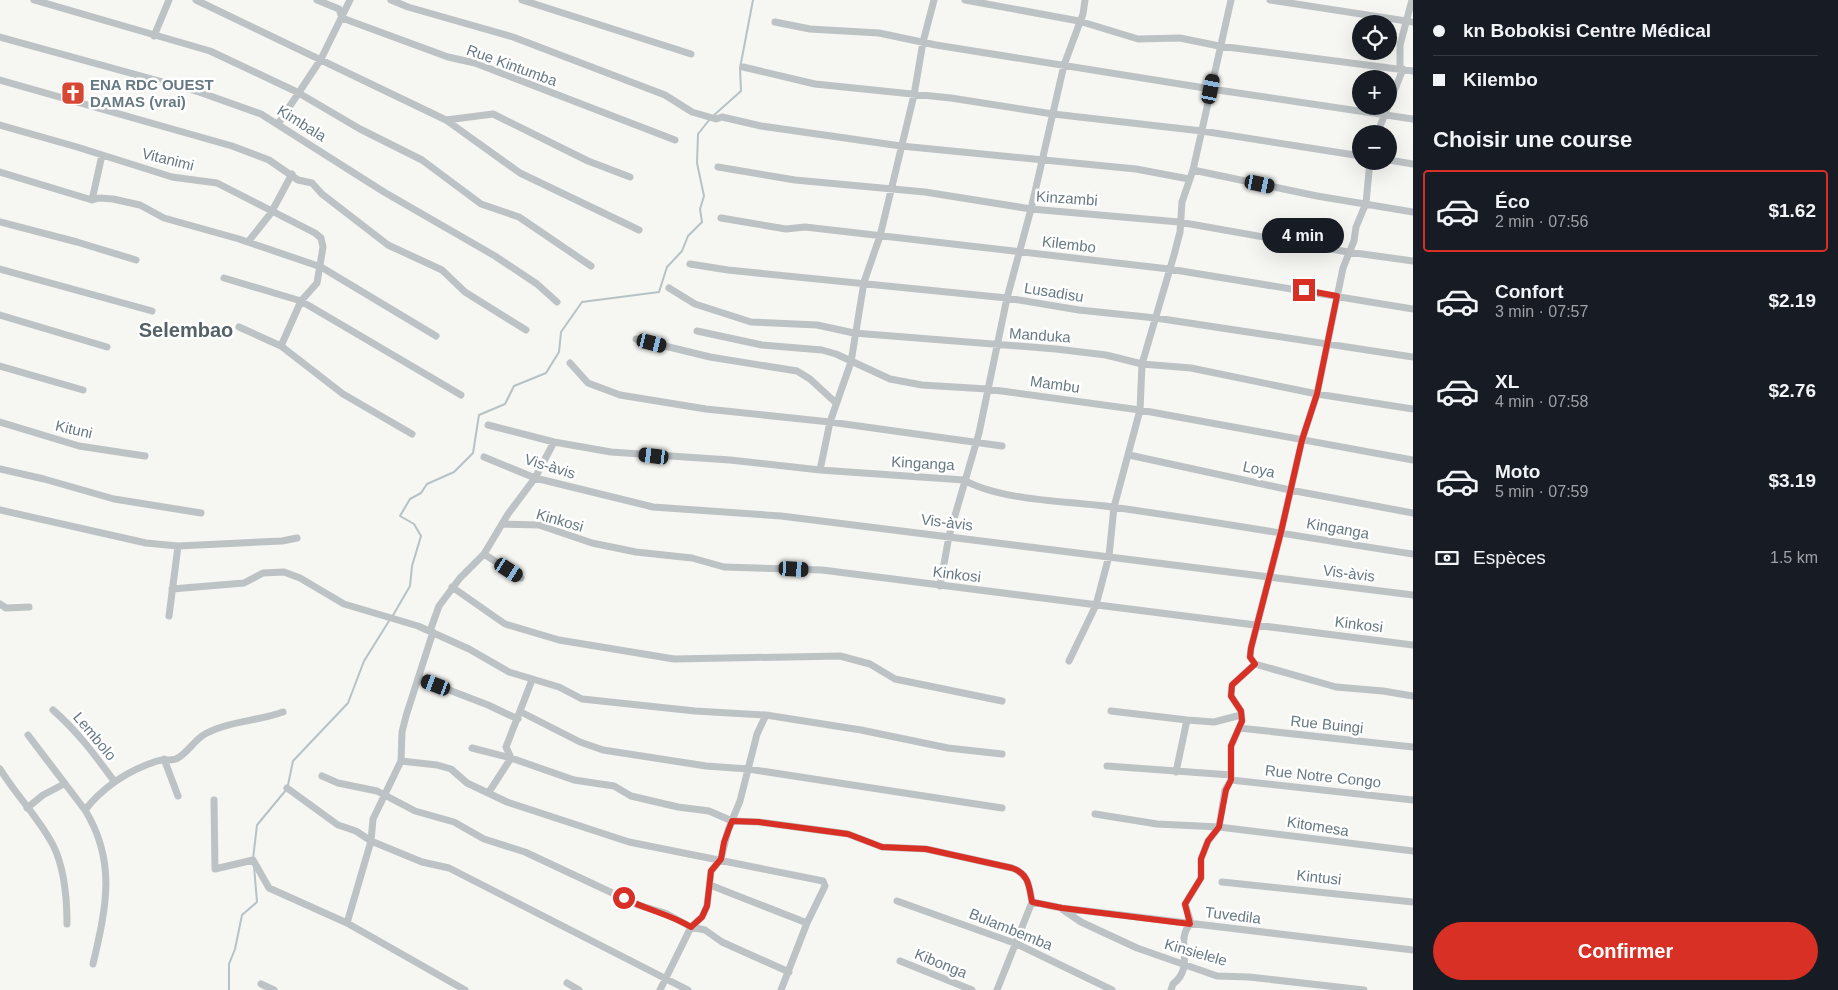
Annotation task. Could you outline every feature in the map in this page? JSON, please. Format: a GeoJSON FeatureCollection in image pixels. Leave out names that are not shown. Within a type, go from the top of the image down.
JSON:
{"type":"FeatureCollection","features":[{"type":"Feature","properties":{"kind":"street"},"geometry":{"type":"LineString","coordinates":[[34,0],[210,51],[298,92],[360,129],[422,160],[481,204],[518,217],[591,266]]}},
{"type":"Feature","properties":{"kind":"street"},"geometry":{"type":"LineString","coordinates":[[154,36],[169,0]]}},
{"type":"Feature","properties":{"kind":"street"},"geometry":{"type":"LineString","coordinates":[[196,0],[446,120],[520,173],[640,230]]}},
{"type":"Feature","properties":{"kind":"street","name":"Rue Kintumba"},"geometry":{"type":"LineString","coordinates":[[317,0],[339,9],[342,18],[448,57],[475,63],[675,140]]}},
{"type":"Feature","properties":{"kind":"street"},"geometry":{"type":"LineString","coordinates":[[278,124],[321,59],[350,0]]}},
{"type":"Feature","properties":{"kind":"street"},"geometry":{"type":"LineString","coordinates":[[392,0],[408,7],[513,37],[665,95],[692,112],[707,116],[722,117],[761,126],[902,146],[1136,169],[1189,179]]}},
{"type":"Feature","properties":{"kind":"street"},"geometry":{"type":"LineString","coordinates":[[522,0],[691,54]]}},
{"type":"Feature","properties":{"kind":"street"},"geometry":{"type":"LineString","coordinates":[[820,470],[830,422],[851,362],[854,333],[864,282],[880,236],[914,95],[923,42],[934,0]]}},
{"type":"Feature","properties":{"kind":"street"},"geometry":{"type":"LineString","coordinates":[[965,0],[1079,21],[1138,39],[1180,38],[1219,46],[1413,70]]}},
{"type":"Feature","properties":{"kind":"street"},"geometry":{"type":"LineString","coordinates":[[940,586],[949,536],[964,480],[977,442],[1007,298],[1031,209],[1064,65],[1085,0]]}},
{"type":"Feature","properties":{"kind":"street"},"geometry":{"type":"LineString","coordinates":[[1069,660],[1096,605],[1109,556],[1114,508],[1140,410],[1142,364],[1178,240],[1182,202],[1193,170],[1219,46],[1231,0]]}},
{"type":"Feature","properties":{"kind":"street"},"geometry":{"type":"LineString","coordinates":[[1270,0],[1409,21]]}},
{"type":"Feature","properties":{"kind":"street"},"geometry":{"type":"LineString","coordinates":[[1397,82],[1402,69],[1400,45],[1409,21],[1412,0]]}},
{"type":"Feature","properties":{"kind":"street"},"geometry":{"type":"LineString","coordinates":[[775,22],[810,29],[879,33],[923,42],[1211,89],[1352,110]]}},
{"type":"Feature","properties":{"kind":"street","name":"Kimbala"},"geometry":{"type":"LineString","coordinates":[[0,37],[243,106],[278,124],[384,192],[495,256],[537,284],[557,302]]}},
{"type":"Feature","properties":{"kind":"street"},"geometry":{"type":"LineString","coordinates":[[743,67],[815,84],[951,98],[1053,114],[1202,131],[1352,155]]}},
{"type":"Feature","properties":{"kind":"street"},"geometry":{"type":"LineString","coordinates":[[0,80],[251,152],[292,174],[298,180],[312,183],[322,194],[388,245],[442,270],[465,292],[526,330]]}},
{"type":"Feature","properties":{"kind":"street"},"geometry":{"type":"LineString","coordinates":[[446,120],[493,114],[588,161],[630,177]]}},
{"type":"Feature","properties":{"kind":"street"},"geometry":{"type":"LineString","coordinates":[[1379,125],[1383,115],[1413,119]]}},
{"type":"Feature","properties":{"kind":"street","name":"Vitanimi"},"geometry":{"type":"LineString","coordinates":[[0,125],[172,177],[217,184],[271,213],[307,228],[321,238],[323,247],[321,267]]}},
{"type":"Feature","properties":{"kind":"street"},"geometry":{"type":"LineString","coordinates":[[92,200],[102,155]]}},
{"type":"Feature","properties":{"kind":"street"},"geometry":{"type":"LineString","coordinates":[[1397,161],[1413,164]]}},
{"type":"Feature","properties":{"kind":"street","name":"Kinzambi"},"geometry":{"type":"LineString","coordinates":[[718,167],[795,180],[891,189],[1031,209],[1179,222],[1348,252],[1413,261]]}},
{"type":"Feature","properties":{"kind":"street"},"geometry":{"type":"LineString","coordinates":[[1193,170],[1317,196],[1413,212]]}},
{"type":"Feature","properties":{"kind":"street"},"geometry":{"type":"LineString","coordinates":[[1369,170],[1366,203],[1356,227],[1354,242],[1348,252],[1317,394],[1302,440],[1250,657],[1255,664],[1336,687],[1383,690],[1413,696]]}},
{"type":"Feature","properties":{"kind":"street"},"geometry":{"type":"LineString","coordinates":[[0,172],[92,200],[99,198],[113,199],[140,205],[164,218],[248,242],[321,267],[436,336]]}},
{"type":"Feature","properties":{"kind":"street"},"geometry":{"type":"LineString","coordinates":[[248,242],[271,213],[292,174]]}},
{"type":"Feature","properties":{"kind":"street","name":"Kilembo"},"geometry":{"type":"LineString","coordinates":[[721,218],[786,229],[805,227],[1169,269],[1413,309]]}},
{"type":"Feature","properties":{"kind":"street"},"geometry":{"type":"LineString","coordinates":[[0,222],[78,242],[136,260]]}},
{"type":"Feature","properties":{"kind":"street","name":"Lusadisu"},"geometry":{"type":"LineString","coordinates":[[690,264],[736,271],[864,282],[1007,298],[1079,310],[1156,318],[1413,357]]}},
{"type":"Feature","properties":{"kind":"street"},"geometry":{"type":"LineString","coordinates":[[281,346],[301,302],[317,283],[321,267]]}},
{"type":"Feature","properties":{"kind":"street"},"geometry":{"type":"LineString","coordinates":[[0,269],[152,312]]}},
{"type":"Feature","properties":{"kind":"street"},"geometry":{"type":"LineString","coordinates":[[224,278],[301,302],[460,396]]}},
{"type":"Feature","properties":{"kind":"street","name":"Manduka"},"geometry":{"type":"LineString","coordinates":[[669,288],[695,304],[751,322],[817,325],[854,333],[996,346],[1056,349],[1106,355],[1142,364],[1191,368],[1317,394],[1413,410]]}},
{"type":"Feature","properties":{"kind":"street"},"geometry":{"type":"LineString","coordinates":[[0,315],[106,347]]}},
{"type":"Feature","properties":{"kind":"street"},"geometry":{"type":"LineString","coordinates":[[239,327],[281,346],[343,394],[412,434]]}},
{"type":"Feature","properties":{"kind":"street","name":"Mambu"},"geometry":{"type":"LineString","coordinates":[[697,331],[762,345],[822,350],[836,354],[890,379],[922,385],[987,389],[1140,410],[1413,460]]}},
{"type":"Feature","properties":{"kind":"street"},"geometry":{"type":"LineString","coordinates":[[636,339],[710,357],[797,371],[810,379],[836,403]]}},
{"type":"Feature","properties":{"kind":"street"},"geometry":{"type":"LineString","coordinates":[[570,363],[588,383],[610,393],[706,409],[830,422],[1002,446]]}},
{"type":"Feature","properties":{"kind":"street"},"geometry":{"type":"LineString","coordinates":[[0,366],[84,390]]}},
{"type":"Feature","properties":{"kind":"street","name":"Kituni"},"geometry":{"type":"LineString","coordinates":[[0,422],[79,446],[144,456]]}},
{"type":"Feature","properties":{"kind":"street","name":"Kinganga"},"geometry":{"type":"LineString","coordinates":[[488,425],[554,442],[611,452],[964,480],[1006,495],[1114,508],[1281,532],[1413,554]]}},
{"type":"Feature","properties":{"kind":"street"},"geometry":{"type":"LineString","coordinates":[[347,923],[371,841],[373,819],[401,761],[402,732],[439,606],[452,588],[484,554],[502,524],[536,478],[554,442]]}},
{"type":"Feature","properties":{"kind":"street","name":"Loya"},"geometry":{"type":"LineString","coordinates":[[1129,455],[1290,490],[1413,513]]}},
{"type":"Feature","properties":{"kind":"street","name":"Vis-àvis"},"geometry":{"type":"LineString","coordinates":[[484,457],[536,478],[653,508],[781,516],[1413,595]]}},
{"type":"Feature","properties":{"kind":"street"},"geometry":{"type":"LineString","coordinates":[[0,469],[44,479],[114,499],[201,513]]}},
{"type":"Feature","properties":{"kind":"street"},"geometry":{"type":"LineString","coordinates":[[0,510],[146,542],[178,546],[282,541],[297,538]]}},
{"type":"Feature","properties":{"kind":"street","name":"Kinkosi"},"geometry":{"type":"LineString","coordinates":[[502,524],[540,525],[592,543],[636,552],[692,558],[724,567],[822,570],[1413,645]]}},
{"type":"Feature","properties":{"kind":"street"},"geometry":{"type":"LineString","coordinates":[[169,616],[178,546]]}},
{"type":"Feature","properties":{"kind":"street"},"geometry":{"type":"LineString","coordinates":[[484,554],[521,578]]}},
{"type":"Feature","properties":{"kind":"street"},"geometry":{"type":"LineString","coordinates":[[172,590],[244,583],[263,573],[284,572],[300,578],[344,604],[418,626],[509,672],[559,687],[586,700],[695,711],[766,715],[861,730],[948,748],[1002,754]]}},
{"type":"Feature","properties":{"kind":"street"},"geometry":{"type":"LineString","coordinates":[[452,588],[505,624],[558,640],[674,659],[840,656],[870,664],[895,679],[1002,701]]}},
{"type":"Feature","properties":{"kind":"street"},"geometry":{"type":"LineString","coordinates":[[0,604],[6,608],[29,607]]}},
{"type":"Feature","properties":{"kind":"street"},"geometry":{"type":"LineString","coordinates":[[1171,990],[1173,984],[1181,978],[1184,964],[1183,938],[1185,930],[1190,924],[1185,904],[1201,878],[1201,859],[1208,841],[1219,827],[1226,790],[1231,777],[1231,746],[1242,715],[1231,696],[1232,685],[1255,664]]}},
{"type":"Feature","properties":{"kind":"street"},"geometry":{"type":"LineString","coordinates":[[418,678],[488,705],[518,720]]}},
{"type":"Feature","properties":{"kind":"street"},"geometry":{"type":"LineString","coordinates":[[511,758],[506,747],[532,680]]}},
{"type":"Feature","properties":{"kind":"street","name":"Lembolo"},"geometry":{"type":"LineString","coordinates":[[53,710],[68,723],[114,781]]}},
{"type":"Feature","properties":{"kind":"street"},"geometry":{"type":"LineString","coordinates":[[1111,711],[1214,722],[1242,715]]}},
{"type":"Feature","properties":{"kind":"street"},"geometry":{"type":"LineString","coordinates":[[84,810],[95,797],[114,781],[132,771],[164,760],[178,758],[203,736],[214,730],[283,712]]}},
{"type":"Feature","properties":{"kind":"street"},"geometry":{"type":"LineString","coordinates":[[521,712],[580,742],[603,750],[706,766],[748,769],[1002,808]]}},
{"type":"Feature","properties":{"kind":"street"},"geometry":{"type":"LineString","coordinates":[[660,990],[691,927],[702,917],[707,906],[711,871],[721,859],[724,842],[740,801],[757,734],[766,715]]}},
{"type":"Feature","properties":{"kind":"street"},"geometry":{"type":"LineString","coordinates":[[1176,772],[1187,720]]}},
{"type":"Feature","properties":{"kind":"street","name":"Rue Buingi"},"geometry":{"type":"LineString","coordinates":[[1238,728],[1413,747]]}},
{"type":"Feature","properties":{"kind":"street"},"geometry":{"type":"LineString","coordinates":[[28,735],[92,822],[103,855],[107,884],[105,911],[94,964]]}},
{"type":"Feature","properties":{"kind":"street"},"geometry":{"type":"LineString","coordinates":[[472,748],[511,758],[574,780],[614,786],[630,796],[678,807],[709,810],[732,821],[759,822],[848,834],[882,847],[926,849],[1020,871],[1028,878],[1032,902],[1017,944],[997,990]]}},
{"type":"Feature","properties":{"kind":"street"},"geometry":{"type":"LineString","coordinates":[[489,792],[511,758]]}},
{"type":"Feature","properties":{"kind":"street"},"geometry":{"type":"LineString","coordinates":[[164,760],[178,796]]}},
{"type":"Feature","properties":{"kind":"street"},"geometry":{"type":"LineString","coordinates":[[401,761],[437,765],[451,769],[467,783],[507,802],[629,842],[721,859],[771,872],[823,882],[825,886],[807,923],[781,990]]}},
{"type":"Feature","properties":{"kind":"street","name":"Rue Notre Congo"},"geometry":{"type":"LineString","coordinates":[[1107,766],[1231,777],[1413,800]]}},
{"type":"Feature","properties":{"kind":"street"},"geometry":{"type":"LineString","coordinates":[[0,769],[53,845],[60,865],[67,899],[67,924]]}},
{"type":"Feature","properties":{"kind":"street"},"geometry":{"type":"LineString","coordinates":[[322,776],[338,782],[369,788],[385,794],[415,811],[454,822],[484,840],[525,852],[638,905],[665,913],[691,927],[705,930],[722,942],[789,972]]}},
{"type":"Feature","properties":{"kind":"street"},"geometry":{"type":"LineString","coordinates":[[26,808],[43,795],[64,784]]}},
{"type":"Feature","properties":{"kind":"street"},"geometry":{"type":"LineString","coordinates":[[287,788],[338,825],[356,831],[371,841],[422,862],[445,866],[688,990]]}},
{"type":"Feature","properties":{"kind":"street"},"geometry":{"type":"LineString","coordinates":[[214,800],[215,869],[253,860],[269,888],[347,923],[465,990]]}},
{"type":"Feature","properties":{"kind":"street","name":"Kitomesa"},"geometry":{"type":"LineString","coordinates":[[1095,814],[1157,824],[1219,827],[1413,851]]}},
{"type":"Feature","properties":{"kind":"street","name":"Kintusi"},"geometry":{"type":"LineString","coordinates":[[1222,882],[1413,902]]}},
{"type":"Feature","properties":{"kind":"street"},"geometry":{"type":"LineString","coordinates":[[710,885],[807,923]]}},
{"type":"Feature","properties":{"kind":"street","name":"Bulambemba"},"geometry":{"type":"LineString","coordinates":[[897,901],[1017,944],[1112,990]]}},
{"type":"Feature","properties":{"kind":"street","name":"Tuvedila"},"geometry":{"type":"LineString","coordinates":[[1032,902],[1062,908],[1413,950]]}},
{"type":"Feature","properties":{"kind":"street","name":"Kinsielele"},"geometry":{"type":"LineString","coordinates":[[1062,908],[1081,922],[1137,948],[1217,976],[1249,977],[1364,990]]}},
{"type":"Feature","properties":{"kind":"street","name":"Kibonga"},"geometry":{"type":"LineString","coordinates":[[900,961],[972,990]]}},
{"type":"Feature","properties":{"kind":"street"},"geometry":{"type":"LineString","coordinates":[[567,983],[579,990]]}},
{"type":"Feature","properties":{"kind":"street"},"geometry":{"type":"LineString","coordinates":[[261,984],[274,990]]}},
{"type":"Feature","properties":{"kind":"waterway"},"geometry":{"type":"LineString","coordinates":[[713,116],[741,91],[740,68],[753,0]]}},
{"type":"Feature","properties":{"kind":"waterway"},"geometry":{"type":"LineString","coordinates":[[392,617],[410,586],[412,566],[421,536],[414,524],[400,516],[410,499],[421,493],[427,484],[454,472],[473,453],[479,415],[505,404],[514,386],[546,373],[559,352],[561,332],[582,302],[659,292],[667,267],[682,251],[688,236],[702,222],[700,209],[704,196],[697,163],[698,134],[710,119]]}},
{"type":"Feature","properties":{"kind":"waterway"},"geometry":{"type":"LineString","coordinates":[[288,785],[293,761],[348,703],[364,661],[389,621]]}},
{"type":"Feature","properties":{"kind":"waterway"},"geometry":{"type":"LineString","coordinates":[[253,859],[257,825],[286,790]]}},
{"type":"Feature","properties":{"kind":"waterway"},"geometry":{"type":"LineString","coordinates":[[229,990],[229,964],[235,949],[242,915],[257,902],[254,866]]}},
{"type":"Feature","properties":{"kind":"place","name":"ENA RDC OUEST DAMAS (vrai)"},"geometry":{"type":"Point","coordinates":[73,93]}},
{"type":"Feature","properties":{"kind":"district","name":"Selembao"},"geometry":{"type":"Point","coordinates":[186,330]}},
{"type":"Feature","properties":{"kind":"route"},"geometry":{"type":"LineString","coordinates":[[624,898],[638,905],[665,913],[691,927],[702,917],[707,906],[710,896],[711,871],[721,859],[724,842],[732,821],[759,822],[848,834],[882,847],[926,849],[1012,868],[1025,874],[1028,878],[1032,902],[1062,908],[1190,924],[1185,904],[1191,891],[1201,878],[1201,859],[1208,841],[1219,827],[1222,819],[1226,790],[1231,780],[1231,746],[1242,721],[1241,711],[1231,696],[1232,685],[1245,671],[1255,664],[1251,661],[1251,648],[1281,532],[1302,440],[1317,394],[1337,296],[1304,290]]}}]}
